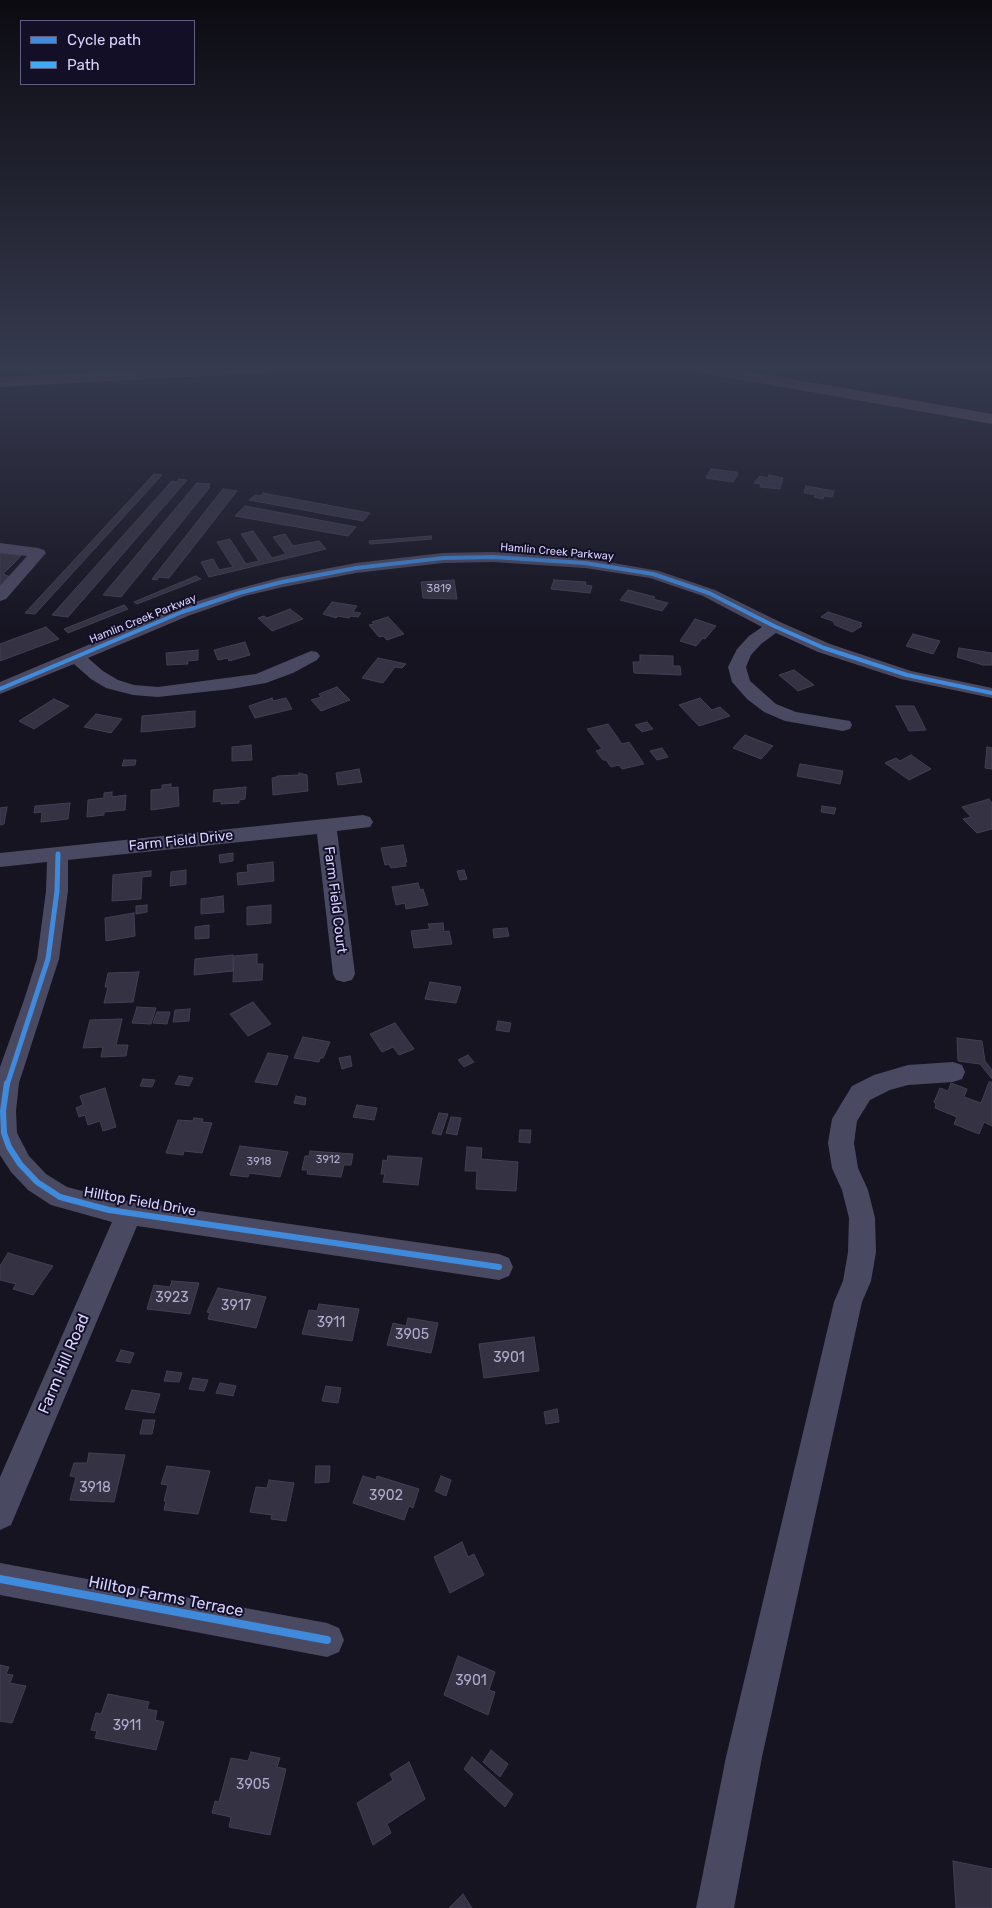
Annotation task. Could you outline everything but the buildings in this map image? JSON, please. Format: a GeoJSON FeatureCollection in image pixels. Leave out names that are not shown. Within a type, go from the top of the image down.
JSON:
{"type":"FeatureCollection","features":[{"type":"Feature","properties":{"kind":"street"},"geometry":{"type":"LineString","coordinates":[[0,548],[38,553],[0,596]]}},
{"type":"Feature","properties":{"kind":"street","name":"Hamlin Creek Parkway"},"geometry":{"type":"LineString","coordinates":[[0,689],[182,612],[238,593],[322,573],[443,558],[493,556],[543,559],[621,568],[652,574],[709,593],[774,626],[862,662],[936,682],[992,693]]}},
{"type":"Feature","properties":{"kind":"street"},"geometry":{"type":"LineString","coordinates":[[774,626],[743,652],[737,667],[741,682],[753,695],[770,708],[792,717],[843,725]]}},
{"type":"Feature","properties":{"kind":"street"},"geometry":{"type":"LineString","coordinates":[[76,657],[96,675],[112,684],[133,690],[158,692],[260,679],[287,669],[311,656]]}},
{"type":"Feature","properties":{"kind":"street","name":"Farm Field Drive"},"geometry":{"type":"LineString","coordinates":[[0,860],[363,822]]}},
{"type":"Feature","properties":{"kind":"street","name":"Farm Field Court"},"geometry":{"type":"LineString","coordinates":[[326,826],[344,974]]}},
{"type":"Feature","properties":{"kind":"street","name":"Hilltop Field Drive"},"geometry":{"type":"LineString","coordinates":[[58,854],[57,891],[48,959],[7,1083],[3,1111],[4,1133],[9,1147],[20,1164],[37,1182],[60,1197],[129,1214],[498,1267]]}},
{"type":"Feature","properties":{"kind":"street"},"geometry":{"type":"LineString","coordinates":[[715,1908],[744,1757],[848,1302],[857,1281],[862,1252],[862,1218],[845,1168],[841,1143],[845,1119],[853,1102],[861,1093],[883,1082],[908,1075],[952,1072]]}},
{"type":"Feature","properties":{"kind":"street","name":"Farm Hill Road"},"geometry":{"type":"LineString","coordinates":[[0,1514],[129,1214]]}},
{"type":"Feature","properties":{"kind":"street","name":"Hilltop Farms Terrace"},"geometry":{"type":"LineString","coordinates":[[0,1579],[328,1640]]}},
{"type":"Feature","properties":{"kind":"cycle path"},"geometry":{"type":"LineString","coordinates":[[0,689],[182,612],[239,593],[282,582],[356,568],[443,558],[493,557],[585,563],[653,574],[709,593],[774,626],[824,648],[907,675],[992,693]]}},
{"type":"Feature","properties":{"kind":"cycle path"},"geometry":{"type":"LineString","coordinates":[[58,854],[57,891],[48,959],[7,1083],[3,1111],[4,1133],[9,1147],[20,1164],[37,1182],[60,1197],[109,1210],[499,1267]]}},
{"type":"Feature","properties":{"kind":"cycle path"},"geometry":{"type":"LineString","coordinates":[[0,1579],[327,1640]]}}]}
